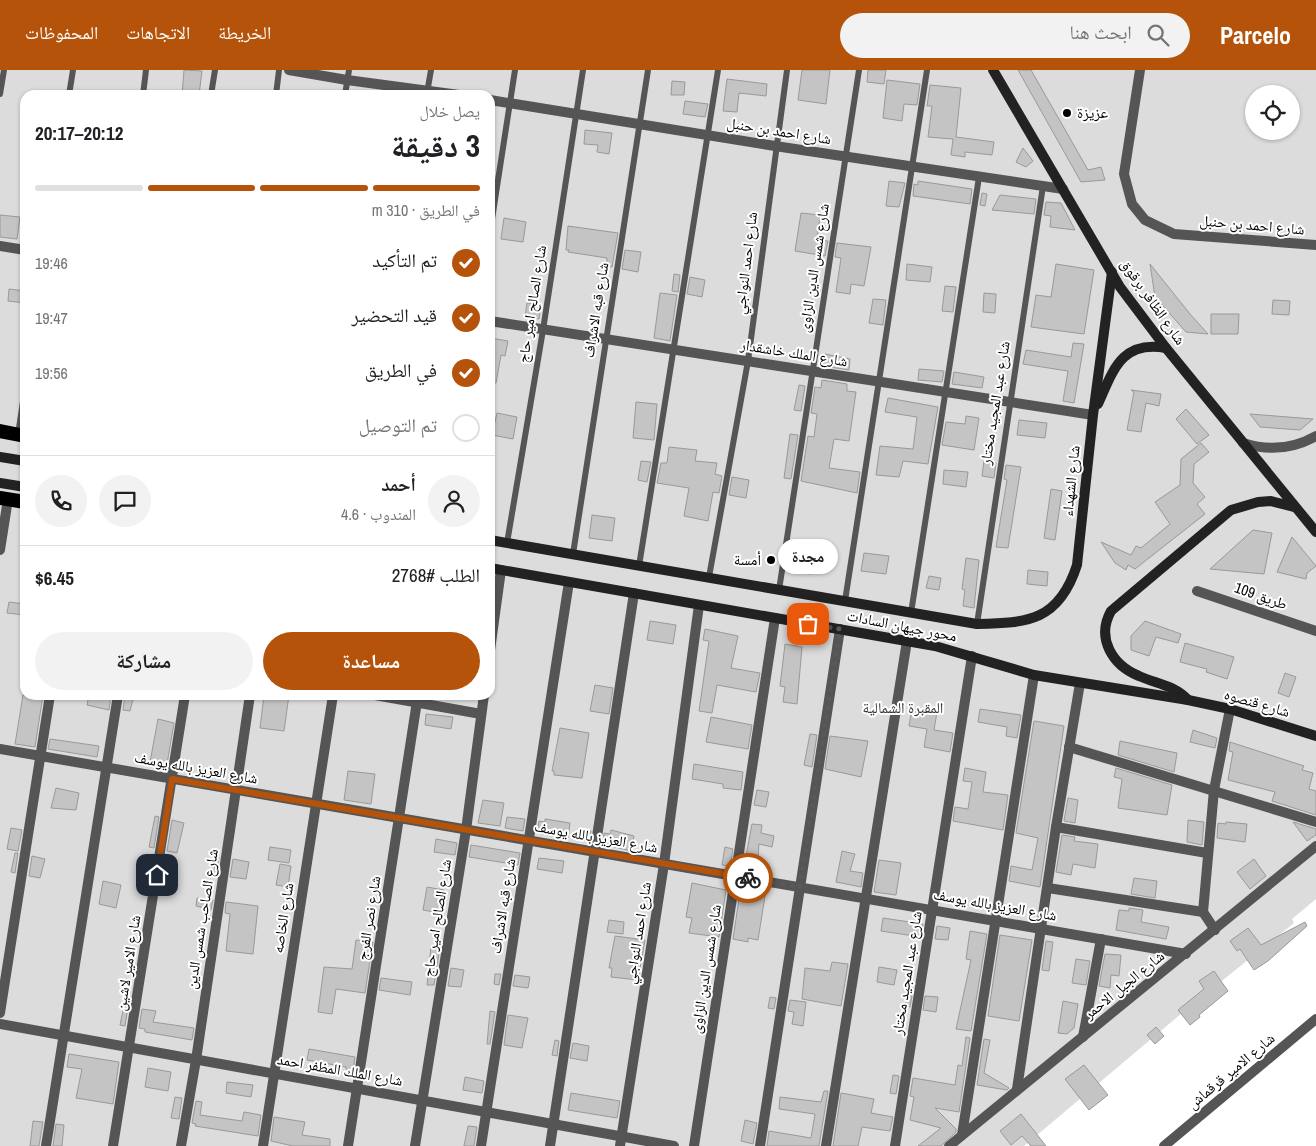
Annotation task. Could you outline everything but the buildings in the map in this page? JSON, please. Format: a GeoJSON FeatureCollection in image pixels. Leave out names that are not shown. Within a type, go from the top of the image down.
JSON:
{"type":"FeatureCollection","features":[{"type":"Feature","properties":{"kind":"highway"},"geometry":{"type":"LineString","coordinates":[[0,431],[20,436]]}},
{"type":"Feature","properties":{"kind":"highway"},"geometry":{"type":"LineString","coordinates":[[4,499],[20,501]]}},
{"type":"Feature","properties":{"kind":"main road","name":"شارع الظافر برقوق"},"geometry":{"type":"LineString","coordinates":[[993,70],[1112,272],[1166,348],[1316,532]]}},
{"type":"Feature","properties":{"kind":"main road","name":"شارع الشهداء"},"geometry":{"type":"LineString","coordinates":[[977,624],[1018,623],[1030,620],[1052,606],[1068,587],[1078,560],[1093,415],[1112,272]]}},
{"type":"Feature","properties":{"kind":"main road"},"geometry":{"type":"LineString","coordinates":[[1093,415],[1116,365],[1122,358],[1138,348],[1147,346],[1166,348]]}},
{"type":"Feature","properties":{"kind":"main road"},"geometry":{"type":"LineString","coordinates":[[0,457],[20,460]]}},
{"type":"Feature","properties":{"kind":"main road"},"geometry":{"type":"LineString","coordinates":[[0,483],[20,486]]}},
{"type":"Feature","properties":{"kind":"main road"},"geometry":{"type":"LineString","coordinates":[[1188,700],[1171,687],[1130,671],[1114,657],[1108,650],[1104,634],[1104,626],[1111,611],[1231,510],[1258,502],[1277,502],[1295,507]]}},
{"type":"Feature","properties":{"kind":"main road","name":"محور جيهان السادات"},"geometry":{"type":"LineString","coordinates":[[495,541],[977,624]]}},
{"type":"Feature","properties":{"kind":"main road","name":"محور جيهان السادات"},"geometry":{"type":"LineString","coordinates":[[495,569],[907,641],[972,656],[1034,675],[1188,700]]}},
{"type":"Feature","properties":{"kind":"main road","name":"شارع قنصوه"},"geometry":{"type":"LineString","coordinates":[[1188,700],[1230,709],[1316,736]]}},
{"type":"Feature","properties":{"kind":"street"},"geometry":{"type":"LineString","coordinates":[[289,70],[348,75],[414,90]]}},
{"type":"Feature","properties":{"kind":"street","name":"شارع احمد بن حنبل"},"geometry":{"type":"LineString","coordinates":[[1140,70],[1124,165],[1127,194],[1132,204],[1145,220],[1164,230],[1185,234],[1316,245]]}},
{"type":"Feature","properties":{"kind":"street","name":"شارع احمد بن حنبل"},"geometry":{"type":"LineString","coordinates":[[495,100],[1063,190]]}},
{"type":"Feature","properties":{"kind":"street"},"geometry":{"type":"LineString","coordinates":[[0,246],[20,249]]}},
{"type":"Feature","properties":{"kind":"street","name":"شارع الملك خاشقدار"},"geometry":{"type":"LineString","coordinates":[[495,322],[1093,415]]}},
{"type":"Feature","properties":{"kind":"street"},"geometry":{"type":"LineString","coordinates":[[1243,443],[1277,448],[1302,443],[1316,436]]}},
{"type":"Feature","properties":{"kind":"street"},"geometry":{"type":"LineString","coordinates":[[0,550],[4,499]]}},
{"type":"Feature","properties":{"kind":"street"},"geometry":{"type":"LineString","coordinates":[[495,614],[501,570]]}},
{"type":"Feature","properties":{"kind":"street","name":"شارع قبه الاشراف"},"geometry":{"type":"LineString","coordinates":[[481,1146],[569,582]]}},
{"type":"Feature","properties":{"kind":"street","name":"طريق 109"},"geometry":{"type":"LineString","coordinates":[[1197,591],[1316,631]]}},
{"type":"Feature","properties":{"kind":"street"},"geometry":{"type":"LineString","coordinates":[[550,1146],[634,593]]}},
{"type":"Feature","properties":{"kind":"street","name":"شارع احمد النواجي"},"geometry":{"type":"LineString","coordinates":[[621,1141],[664,864],[699,605]]}},
{"type":"Feature","properties":{"kind":"street","name":"شارع شمس الدين الزاوى"},"geometry":{"type":"LineString","coordinates":[[694,1146],[775,618]]}},
{"type":"Feature","properties":{"kind":"street"},"geometry":{"type":"LineString","coordinates":[[760,1146],[840,629]]}},
{"type":"Feature","properties":{"kind":"street"},"geometry":{"type":"LineString","coordinates":[[826,1146],[864,898],[907,641]]}},
{"type":"Feature","properties":{"kind":"street","name":"شارع عبد المجيد مختار"},"geometry":{"type":"LineString","coordinates":[[895,1146],[972,656]]}},
{"type":"Feature","properties":{"kind":"street"},"geometry":{"type":"LineString","coordinates":[[962,1135],[1034,675]]}},
{"type":"Feature","properties":{"kind":"street"},"geometry":{"type":"LineString","coordinates":[[1017,1089],[1056,827],[1080,683]]}},
{"type":"Feature","properties":{"kind":"street"},"geometry":{"type":"LineString","coordinates":[[0,1013],[49,700]]}},
{"type":"Feature","properties":{"kind":"street"},"geometry":{"type":"LineString","coordinates":[[46,1146],[117,700]]}},
{"type":"Feature","properties":{"kind":"street","name":"شارع الامير لاشين"},"geometry":{"type":"LineString","coordinates":[[113,1146],[184,700]]}},
{"type":"Feature","properties":{"kind":"street","name":"شارع الصاحب شمس الدين"},"geometry":{"type":"LineString","coordinates":[[181,1146],[196,1060],[249,700]]}},
{"type":"Feature","properties":{"kind":"street","name":"شارع الخاصه"},"geometry":{"type":"LineString","coordinates":[[263,1146],[332,700]]}},
{"type":"Feature","properties":{"kind":"street","name":"شارع نصر الفرج"},"geometry":{"type":"LineString","coordinates":[[348,1146],[418,700]]}},
{"type":"Feature","properties":{"kind":"street"},"geometry":{"type":"LineString","coordinates":[[426,700],[481,714]]}},
{"type":"Feature","properties":{"kind":"street","name":"شارع الصالح امير حاج"},"geometry":{"type":"LineString","coordinates":[[415,1146],[466,830],[483,700]]}},
{"type":"Feature","properties":{"kind":"street"},"geometry":{"type":"LineString","coordinates":[[1215,930],[1203,912],[1214,790],[1230,709]]}},
{"type":"Feature","properties":{"kind":"street"},"geometry":{"type":"LineString","coordinates":[[1069,747],[1316,822]]}},
{"type":"Feature","properties":{"kind":"street","name":"شارع العزيز بالله يوسف"},"geometry":{"type":"LineString","coordinates":[[0,749],[1186,954]]}},
{"type":"Feature","properties":{"kind":"street"},"geometry":{"type":"LineString","coordinates":[[1056,827],[1208,853]]}},
{"type":"Feature","properties":{"kind":"street","name":"شارع الجبل الاحمر"},"geometry":{"type":"LineString","coordinates":[[949,1146],[1316,846]]}},
{"type":"Feature","properties":{"kind":"street"},"geometry":{"type":"LineString","coordinates":[[1048,888],[1203,912]]}},
{"type":"Feature","properties":{"kind":"street"},"geometry":{"type":"LineString","coordinates":[[1083,1037],[1101,939]]}},
{"type":"Feature","properties":{"kind":"street","name":"شارع الامير قرقماش"},"geometry":{"type":"LineString","coordinates":[[1164,1146],[1316,1019]]}},
{"type":"Feature","properties":{"kind":"street","name":"شارع الملك المظفر احمد"},"geometry":{"type":"LineString","coordinates":[[0,1024],[554,1124],[621,1141],[674,1146]]}},
{"type":"Feature","properties":{"kind":"lane"},"geometry":{"type":"LineString","coordinates":[[0,94],[4,70]]}},
{"type":"Feature","properties":{"kind":"lane"},"geometry":{"type":"LineString","coordinates":[[70,90],[72,70]]}},
{"type":"Feature","properties":{"kind":"lane"},"geometry":{"type":"LineString","coordinates":[[143,90],[146,70]]}},
{"type":"Feature","properties":{"kind":"lane"},"geometry":{"type":"LineString","coordinates":[[212,90],[215,70]]}},
{"type":"Feature","properties":{"kind":"lane"},"geometry":{"type":"LineString","coordinates":[[277,90],[280,70]]}},
{"type":"Feature","properties":{"kind":"lane"},"geometry":{"type":"LineString","coordinates":[[428,90],[431,70]]}},
{"type":"Feature","properties":{"kind":"lane"},"geometry":{"type":"LineString","coordinates":[[495,200],[515,70]]}},
{"type":"Feature","properties":{"kind":"lane","name":"شارع الصالح امير حاج"},"geometry":{"type":"LineString","coordinates":[[507,543],[543,330],[583,70]]}},
{"type":"Feature","properties":{"kind":"lane","name":"شارع قبه الاشراف"},"geometry":{"type":"LineString","coordinates":[[573,554],[648,70]]}},
{"type":"Feature","properties":{"kind":"lane"},"geometry":{"type":"LineString","coordinates":[[639,566],[718,70]]}},
{"type":"Feature","properties":{"kind":"lane","name":"شارع احمد النواجي"},"geometry":{"type":"LineString","coordinates":[[709,577],[748,361],[776,146],[788,70]]}},
{"type":"Feature","properties":{"kind":"lane","name":"شارع شمس الدين الزاوى"},"geometry":{"type":"LineString","coordinates":[[779,590],[859,70]]}},
{"type":"Feature","properties":{"kind":"lane"},"geometry":{"type":"LineString","coordinates":[[845,601],[927,70]]}},
{"type":"Feature","properties":{"kind":"lane"},"geometry":{"type":"LineString","coordinates":[[346,90],[348,75]]}},
{"type":"Feature","properties":{"kind":"lane"},"geometry":{"type":"LineString","coordinates":[[911,613],[944,391],[979,176]]}},
{"type":"Feature","properties":{"kind":"lane","name":"شارع عبد المجيد مختار"},"geometry":{"type":"LineString","coordinates":[[977,624],[1043,186]]}},
{"type":"Feature","properties":{"kind":"green space","name":"المقبرة الشمالية"},"geometry":{"type":"Polygon","coordinates":[[[0,70],[1316,70],[1316,899],[1292,919],[1294,923],[1188,1008],[1024,1146],[0,1146],[0,70]]]}},
{"type":"Feature","properties":{"kind":"way so far"},"geometry":{"type":"LineString","coordinates":[[748,878],[800,887],[840,629],[808,624]]}},
{"type":"Feature","properties":{"kind":"place","name":"عزيزة"},"geometry":{"type":"Point","coordinates":[1067,113]}},
{"type":"Feature","properties":{"kind":"place","name":"أمسة"},"geometry":{"type":"Point","coordinates":[771,560]}},
{"type":"Feature","properties":{"kind":"place","name":"مجدة"},"geometry":{"type":"Point","coordinates":[808,624]}},
{"type":"Feature","properties":{"kind":"route"},"geometry":{"type":"LineString","coordinates":[[157,875],[172,779],[748,878]]}}]}
